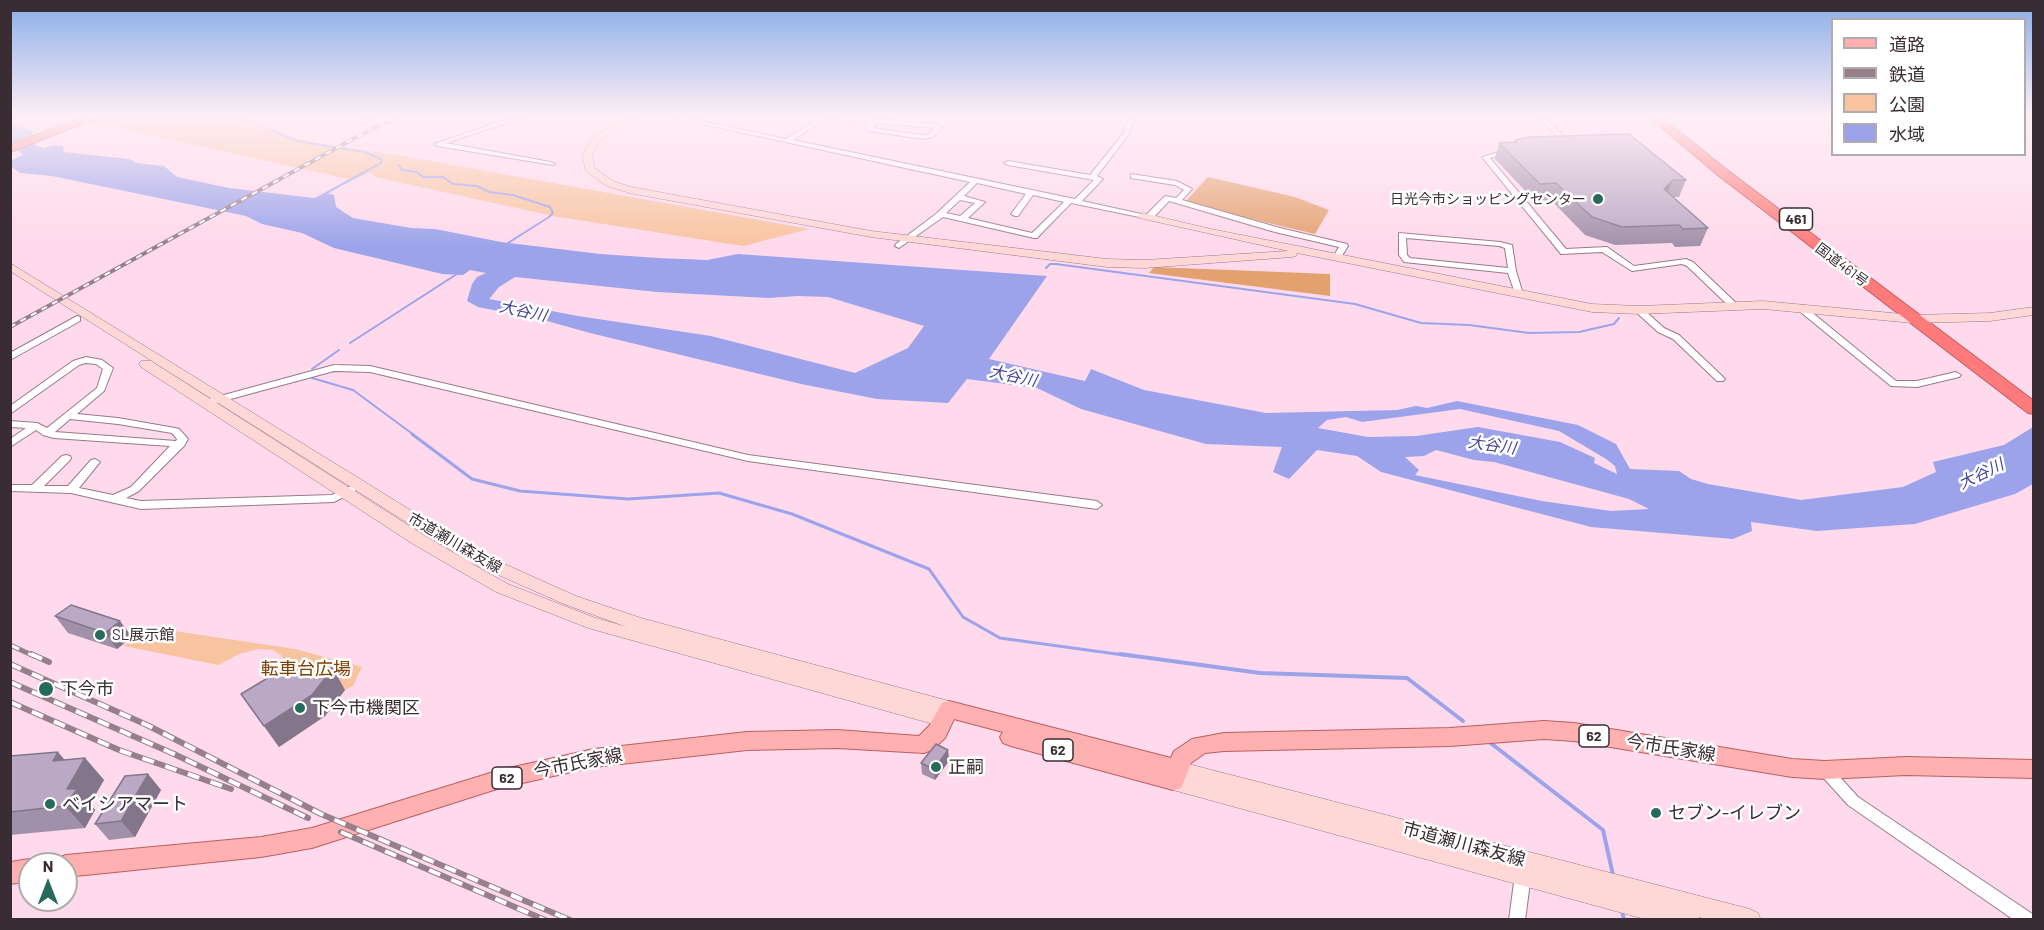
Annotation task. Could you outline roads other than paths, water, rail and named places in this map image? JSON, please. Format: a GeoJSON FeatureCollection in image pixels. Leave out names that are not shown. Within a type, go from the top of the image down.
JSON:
{"type":"FeatureCollection","features":[{"type":"Feature","properties":{"kind":"highway","name":"国道461号"},"geometry":{"type":"LineString","coordinates":[[1712,160],[2006,383],[2034,409]]}},
{"type":"Feature","properties":{"kind":"highway","name":"国道461号"},"geometry":{"type":"LineString","coordinates":[[1719,160],[1922,319]]}},
{"type":"Feature","properties":{"kind":"highway","name":"国道461号"},"geometry":{"type":"LineString","coordinates":[[2006,383],[2034,399]]}},
{"type":"Feature","properties":{"kind":"main road","name":"62"},"geometry":{"type":"LineString","coordinates":[[946,714],[1175,775]]}},
{"type":"Feature","properties":{"kind":"main road","name":"今市氏家線"},"geometry":{"type":"LineString","coordinates":[[78,865],[261,847],[312,838],[500,779],[594,758],[747,741],[837,739],[924,744],[937,732],[946,714]]}},
{"type":"Feature","properties":{"kind":"main road","name":"今市氏家線"},"geometry":{"type":"LineString","coordinates":[[1175,775],[1182,756],[1188,751],[1200,745],[1224,742],[1450,737],[1544,729],[1792,768],[1825,770],[1905,766],[2034,769]]}},
{"type":"Feature","properties":{"kind":"street"},"geometry":{"type":"LineString","coordinates":[[530,160],[550,164]]}},
{"type":"Feature","properties":{"kind":"street"},"geometry":{"type":"LineString","coordinates":[[588,160],[590,168],[609,183],[629,190],[904,242],[1125,264],[1316,253]]}},
{"type":"Feature","properties":{"kind":"street"},"geometry":{"type":"LineString","coordinates":[[878,160],[1316,253],[1592,308],[1639,310],[1734,306],[1801,308],[1922,319],[1990,317],[2034,311]]}},
{"type":"Feature","properties":{"kind":"street"},"geometry":{"type":"LineString","coordinates":[[1092,177],[1105,160]]}},
{"type":"Feature","properties":{"kind":"street"},"geometry":{"type":"LineString","coordinates":[[1488,160],[1564,252],[1604,249],[1632,269],[1683,261],[1696,270],[1734,306]]}},
{"type":"Feature","properties":{"kind":"street"},"geometry":{"type":"LineString","coordinates":[[941,214],[1034,236],[1099,179],[1008,163]]}},
{"type":"Feature","properties":{"kind":"street"},"geometry":{"type":"LineString","coordinates":[[1134,176],[1177,183],[1188,189],[1177,201]]}},
{"type":"Feature","properties":{"kind":"street"},"geometry":{"type":"LineString","coordinates":[[904,242],[941,214],[975,181]]}},
{"type":"Feature","properties":{"kind":"street"},"geometry":{"type":"LineString","coordinates":[[1015,214],[1031,192]]}},
{"type":"Feature","properties":{"kind":"street"},"geometry":{"type":"LineString","coordinates":[[959,197],[981,202],[963,218]]}},
{"type":"Feature","properties":{"kind":"street"},"geometry":{"type":"LineString","coordinates":[[1146,217],[1168,198],[1278,230],[1344,246],[1337,257]]}},
{"type":"Feature","properties":{"kind":"street"},"geometry":{"type":"LineString","coordinates":[[1512,271],[1407,260],[1403,255],[1402,235],[1500,244],[1509,247],[1512,271],[1519,294]]}},
{"type":"Feature","properties":{"kind":"street","name":"市道瀬川森友線"},"geometry":{"type":"LineString","coordinates":[[10,266],[212,401]]}},
{"type":"Feature","properties":{"kind":"street","name":"市道瀬川森友線"},"geometry":{"type":"LineString","coordinates":[[10,277],[352,489],[461,566],[502,588],[588,622],[671,646],[946,714]]}},
{"type":"Feature","properties":{"kind":"street"},"geometry":{"type":"LineString","coordinates":[[1801,308],[1894,384],[1917,384],[1956,375]]}},
{"type":"Feature","properties":{"kind":"street"},"geometry":{"type":"LineString","coordinates":[[1639,310],[1661,330],[1676,337],[1720,379]]}},
{"type":"Feature","properties":{"kind":"street"},"geometry":{"type":"LineString","coordinates":[[10,357],[77,319]]}},
{"type":"Feature","properties":{"kind":"street"},"geometry":{"type":"LineString","coordinates":[[10,411],[76,363],[86,360],[99,362],[108,368],[101,389],[47,433]]}},
{"type":"Feature","properties":{"kind":"street"},"geometry":{"type":"LineString","coordinates":[[212,401],[334,368],[370,369],[748,458],[1097,505]]}},
{"type":"Feature","properties":{"kind":"street"},"geometry":{"type":"LineString","coordinates":[[68,417],[117,421],[175,431],[183,440],[135,489],[113,500]]}},
{"type":"Feature","properties":{"kind":"street"},"geometry":{"type":"LineString","coordinates":[[10,424],[37,426],[47,433],[180,444]]}},
{"type":"Feature","properties":{"kind":"street"},"geometry":{"type":"LineString","coordinates":[[10,444],[37,426]]}},
{"type":"Feature","properties":{"kind":"street"},"geometry":{"type":"LineString","coordinates":[[36,487],[66,458]]}},
{"type":"Feature","properties":{"kind":"street"},"geometry":{"type":"LineString","coordinates":[[71,490],[95,462]]}},
{"type":"Feature","properties":{"kind":"street"},"geometry":{"type":"LineString","coordinates":[[10,488],[36,487],[71,490],[141,505],[334,498],[352,489]]}},
{"type":"Feature","properties":{"kind":"street"},"geometry":{"type":"LineString","coordinates":[[1825,770],[1853,801],[2028,920]]}},
{"type":"Feature","properties":{"kind":"street","name":"市道瀬川森友線"},"geometry":{"type":"LineString","coordinates":[[1175,775],[1689,920]]}},
{"type":"Feature","properties":{"kind":"street","name":"市道瀬川森友線"},"geometry":{"type":"LineString","coordinates":[[1175,775],[1750,920]]}},
{"type":"Feature","properties":{"kind":"street"},"geometry":{"type":"LineString","coordinates":[[1517,920],[1523,875]]}},
{"type":"Feature","properties":{"kind":"water","name":"大谷川"},"geometry":{"type":"Polygon","coordinates":[[[132,160],[136,163],[164,166],[177,177],[229,188],[314,198],[326,193],[334,195],[336,207],[353,218],[411,228],[435,229],[501,242],[600,254],[707,260],[738,254],[1047,276],[989,359],[1085,381],[1091,369],[1144,390],[1266,413],[1397,410],[1416,406],[1427,408],[1457,401],[1578,425],[1616,444],[1630,469],[1679,471],[1691,479],[1708,484],[1801,500],[1903,487],[1936,472],[1933,462],[2004,445],[2033,427],[2033,484],[2015,494],[1915,524],[1817,531],[1751,522],[1752,531],[1733,539],[1591,527],[1381,472],[1357,456],[1317,450],[1289,479],[1273,472],[1282,447],[1206,444],[1081,409],[1037,388],[967,379],[948,403],[877,399],[801,384],[590,333],[511,311],[508,313],[478,307],[467,301],[472,284],[477,277],[486,273],[470,270],[463,275],[442,274],[334,248],[302,233],[262,224],[246,216],[52,176],[20,173],[11,166],[10,161],[132,160]],[[515,277],[499,287],[489,299],[578,316],[711,336],[855,373],[908,348],[924,326],[828,297],[768,298],[657,292],[515,277]],[[1460,409],[1362,422],[1346,417],[1327,420],[1318,428],[1368,437],[1416,436],[1478,427],[1560,442],[1595,458],[1594,463],[1617,474],[1615,466],[1606,459],[1559,431],[1460,409]],[[1436,450],[1424,456],[1405,457],[1419,470],[1415,475],[1542,501],[1611,511],[1649,509],[1629,499],[1494,462],[1474,460],[1436,450]]]}},
{"type":"Feature","properties":{"kind":"waterway"},"geometry":{"type":"LineString","coordinates":[[319,197],[381,163],[382,160]]}},
{"type":"Feature","properties":{"kind":"waterway"},"geometry":{"type":"LineString","coordinates":[[399,165],[402,170],[417,172],[423,177],[443,177],[453,184],[477,186],[489,192],[513,195],[550,207],[553,213],[549,217],[508,243]]}},
{"type":"Feature","properties":{"kind":"waterway"},"geometry":{"type":"LineString","coordinates":[[1046,268],[1050,264],[1056,264],[1355,304],[1421,323],[1469,325],[1529,333],[1579,332],[1614,324],[1619,318]]}},
{"type":"Feature","properties":{"kind":"waterway"},"geometry":{"type":"LineString","coordinates":[[350,343],[460,272]]}},
{"type":"Feature","properties":{"kind":"waterway"},"geometry":{"type":"LineString","coordinates":[[312,369],[339,350]]}},
{"type":"Feature","properties":{"kind":"waterway"},"geometry":{"type":"LineString","coordinates":[[312,378],[353,390],[414,435]]}},
{"type":"Feature","properties":{"kind":"waterway"},"geometry":{"type":"LineString","coordinates":[[412,434],[472,479],[520,491],[628,499],[719,493],[792,514],[929,569],[963,617],[1000,638],[1131,656]]}},
{"type":"Feature","properties":{"kind":"waterway"},"geometry":{"type":"LineString","coordinates":[[1120,654],[1260,673],[1407,678],[1463,721]]}},
{"type":"Feature","properties":{"kind":"waterway"},"geometry":{"type":"LineString","coordinates":[[1488,741],[1603,830],[1613,875]]}},
{"type":"Feature","properties":{"kind":"waterway"},"geometry":{"type":"LineString","coordinates":[[1622,911],[1624,920]]}},
{"type":"Feature","properties":{"kind":"railway"},"geometry":{"type":"LineString","coordinates":[[10,327],[314,160]]}},
{"type":"Feature","properties":{"kind":"railway"},"geometry":{"type":"LineString","coordinates":[[10,645],[34,656]]}},
{"type":"Feature","properties":{"kind":"railway"},"geometry":{"type":"LineString","coordinates":[[31,654],[49,662]]}},
{"type":"Feature","properties":{"kind":"railway"},"geometry":{"type":"LineString","coordinates":[[10,664],[147,725],[321,814],[570,920]]}},
{"type":"Feature","properties":{"kind":"railway"},"geometry":{"type":"LineString","coordinates":[[10,682],[174,754],[308,818]]}},
{"type":"Feature","properties":{"kind":"railway"},"geometry":{"type":"LineString","coordinates":[[10,702],[119,750],[231,789]]}},
{"type":"Feature","properties":{"kind":"railway"},"geometry":{"type":"LineString","coordinates":[[341,832],[545,920]]}},
{"type":"Feature","properties":{"kind":"place","name":"日光今市ショッピングセンター"},"geometry":{"type":"Point","coordinates":[1598,199]}},
{"type":"Feature","properties":{"kind":"place","name":"SL展示館"},"geometry":{"type":"Point","coordinates":[100,635]}},
{"type":"Feature","properties":{"kind":"place","name":"下今市"},"geometry":{"type":"Point","coordinates":[46,689]}},
{"type":"Feature","properties":{"kind":"place","name":"下今市機関区"},"geometry":{"type":"Point","coordinates":[300,708]}},
{"type":"Feature","properties":{"kind":"place","name":"正嗣"},"geometry":{"type":"Point","coordinates":[936,767]}},
{"type":"Feature","properties":{"kind":"place","name":"ベイシアマート"},"geometry":{"type":"Point","coordinates":[50,804]}},
{"type":"Feature","properties":{"kind":"place","name":"セブン-イレブン"},"geometry":{"type":"Point","coordinates":[1656,813]}},
{"type":"Feature","properties":{"kind":"park label","name":"転車台広場"},"geometry":{"type":"Point","coordinates":[306,669]}}]}
